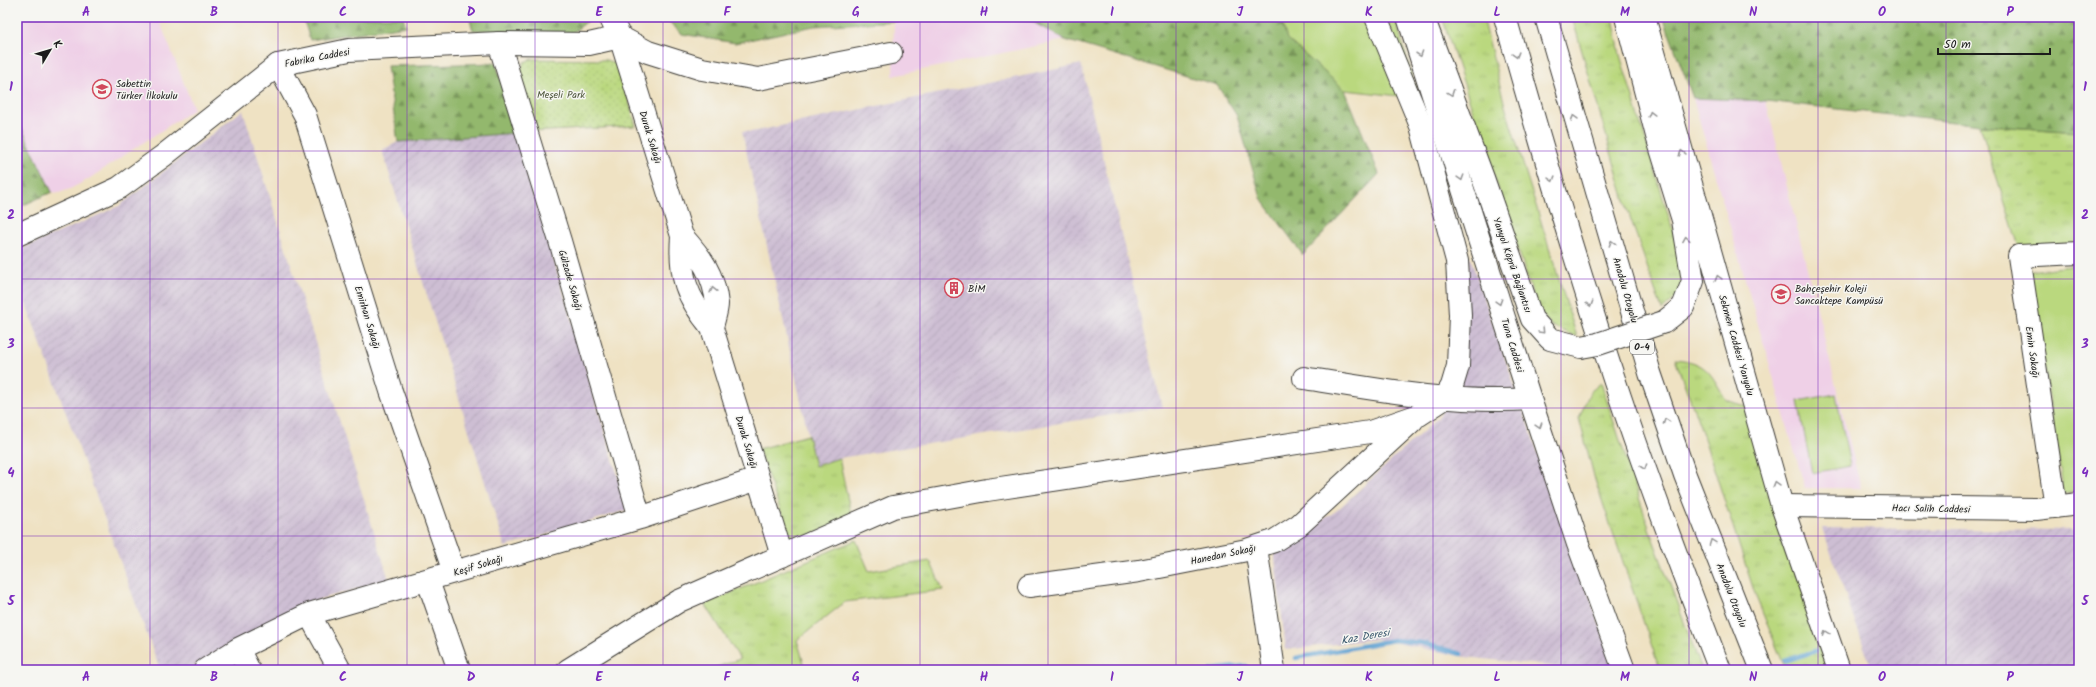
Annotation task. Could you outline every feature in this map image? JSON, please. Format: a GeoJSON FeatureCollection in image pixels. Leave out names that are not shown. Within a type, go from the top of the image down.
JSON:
{"type":"FeatureCollection","features":[{"type":"Feature","properties":{"kind":"main road","name":"Durak Sokağı"},"geometry":{"type":"LineString","coordinates":[[610,17],[619,27],[682,236],[680,261],[685,285],[697,310],[712,328],[782,556]]}},
{"type":"Feature","properties":{"kind":"main road"},"geometry":{"type":"LineString","coordinates":[[568,670],[679,601],[893,507],[987,490],[1370,432],[1419,415],[1445,398],[1452,386],[1458,366],[1460,315],[1457,261],[1421,126],[1376,17]]}},
{"type":"Feature","properties":{"kind":"main road","name":"Tuna Caddesi"},"geometry":{"type":"LineString","coordinates":[[1408,17],[1530,399],[1578,544],[1624,670]]}},
{"type":"Feature","properties":{"kind":"main road","name":"Yanyol Köprü Bağlantısı"},"geometry":{"type":"LineString","coordinates":[[1423,17],[1483,178],[1532,319],[1550,339],[1581,347],[1598,344],[1664,322],[1683,307],[1693,281],[1684,220],[1657,136],[1626,17]]}},
{"type":"Feature","properties":{"kind":"main road"},"geometry":{"type":"LineString","coordinates":[[1505,17],[1575,257],[1620,398],[1666,530],[1720,670]]}},
{"type":"Feature","properties":{"kind":"main road","name":"Anadolu Otoyolu"},"geometry":{"type":"LineString","coordinates":[[1546,17],[1650,373],[1685,475],[1762,670]]}},
{"type":"Feature","properties":{"kind":"main road","name":"Sekmen Caddesi Yanyolu"},"geometry":{"type":"LineString","coordinates":[[1644,17],[1782,506],[1839,670]]}},
{"type":"Feature","properties":{"kind":"main road","name":"Fabrika Caddesi"},"geometry":{"type":"LineString","coordinates":[[17,235],[119,188],[163,156],[278,65],[349,50],[499,43],[590,44],[619,27]]}},
{"type":"Feature","properties":{"kind":"main road"},"geometry":{"type":"LineString","coordinates":[[619,27],[648,52],[702,69],[758,79],[891,53]]}},
{"type":"Feature","properties":{"kind":"main road","name":"Gülzade Sokağı"},"geometry":{"type":"LineString","coordinates":[[499,43],[560,241],[640,518]]}},
{"type":"Feature","properties":{"kind":"main road","name":"Emirhan Sokağı"},"geometry":{"type":"LineString","coordinates":[[278,65],[305,115],[391,391],[454,572]]}},
{"type":"Feature","properties":{"kind":"main road","name":"Emin Sokağı"},"geometry":{"type":"LineString","coordinates":[[2056,507],[2019,256],[2079,253]]}},
{"type":"Feature","properties":{"kind":"main road"},"geometry":{"type":"LineString","coordinates":[[1304,378],[1445,398],[1493,402],[1530,399]]}},
{"type":"Feature","properties":{"kind":"main road","name":"Hanedan Sokağı"},"geometry":{"type":"LineString","coordinates":[[1029,586],[1139,571],[1256,547],[1274,541],[1299,525],[1419,415]]}},
{"type":"Feature","properties":{"kind":"main road","name":"Keşif Sokağı"},"geometry":{"type":"LineString","coordinates":[[205,670],[238,649],[309,614],[361,598],[428,581],[454,572],[640,518],[758,480]]}},
{"type":"Feature","properties":{"kind":"main road","name":"Hacı Salih Caddesi"},"geometry":{"type":"LineString","coordinates":[[1782,506],[2036,509],[2079,504]]}},
{"type":"Feature","properties":{"kind":"main road"},"geometry":{"type":"LineString","coordinates":[[1256,547],[1274,670]]}},
{"type":"Feature","properties":{"kind":"main road"},"geometry":{"type":"LineString","coordinates":[[428,581],[459,670]]}},
{"type":"Feature","properties":{"kind":"main road"},"geometry":{"type":"LineString","coordinates":[[309,614],[340,670]]}},
{"type":"Feature","properties":{"kind":"main road"},"geometry":{"type":"LineString","coordinates":[[238,649],[249,670]]}},
{"type":"Feature","properties":{"kind":"shaded area","name":"Sabettin Türker İlkokulu"},"geometry":{"type":"Polygon","coordinates":[[[17,17],[158,17],[194,109],[87,180],[59,193],[52,192],[17,118],[17,17]]]}},
{"type":"Feature","properties":{"kind":"shaded area"},"geometry":{"type":"Polygon","coordinates":[[[948,18],[1031,21],[1065,40],[893,76],[894,21],[948,18]]]}},
{"type":"Feature","properties":{"kind":"shaded area","name":"BİM"},"geometry":{"type":"Polygon","coordinates":[[[1081,64],[1162,407],[839,458],[815,466],[742,131],[751,132],[1081,64]]]}},
{"type":"Feature","properties":{"kind":"shaded area","name":"Bahçeşehir Koleji Sancaktepe Kampüsü"},"geometry":{"type":"Polygon","coordinates":[[[1693,98],[1766,101],[1861,488],[1805,488],[1693,98]]]}},
{"type":"Feature","properties":{"kind":"shaded area"},"geometry":{"type":"Polygon","coordinates":[[[243,110],[389,580],[320,599],[187,670],[160,670],[17,279],[17,251],[119,206],[243,110]]]}},
{"type":"Feature","properties":{"kind":"shaded area"},"geometry":{"type":"Polygon","coordinates":[[[516,133],[628,510],[505,547],[382,150],[398,142],[516,133]]]}},
{"type":"Feature","properties":{"kind":"shaded area"},"geometry":{"type":"Polygon","coordinates":[[[1469,254],[1527,422],[1616,670],[1587,670],[1465,657],[1377,639],[1286,650],[1274,551],[1336,511],[1439,417],[1460,375],[1469,254]]]}},
{"type":"Feature","properties":{"kind":"shaded area"},"geometry":{"type":"Polygon","coordinates":[[[1822,528],[2079,530],[2079,670],[1872,670],[1822,528]]]}},
{"type":"Feature","properties":{"kind":"green space"},"geometry":{"type":"Polygon","coordinates":[[[303,17],[403,17],[406,26],[310,40],[303,17]]]}},
{"type":"Feature","properties":{"kind":"green space"},"geometry":{"type":"Polygon","coordinates":[[[469,17],[588,17],[589,20],[572,33],[473,30],[469,17]]]}},
{"type":"Feature","properties":{"kind":"green space"},"geometry":{"type":"Polygon","coordinates":[[[664,17],[1280,17],[1287,39],[1345,90],[1379,174],[1303,255],[1261,198],[1237,116],[1217,85],[1065,40],[1031,21],[948,18],[814,26],[735,43],[682,34],[664,17]]]}},
{"type":"Feature","properties":{"kind":"green space"},"geometry":{"type":"Polygon","coordinates":[[[1280,17],[1395,17],[1418,98],[1345,90],[1287,39],[1280,17]]]}},
{"type":"Feature","properties":{"kind":"green space"},"geometry":{"type":"Polygon","coordinates":[[[1442,17],[1483,17],[1505,106],[1577,337],[1552,326],[1538,310],[1442,17]]]}},
{"type":"Feature","properties":{"kind":"green space"},"geometry":{"type":"Polygon","coordinates":[[[1572,17],[1613,17],[1620,55],[1680,254],[1682,272],[1681,285],[1676,297],[1662,310],[1628,211],[1572,17]]]}},
{"type":"Feature","properties":{"kind":"green space"},"geometry":{"type":"Polygon","coordinates":[[[1663,17],[2079,17],[2079,132],[1980,125],[1766,101],[1693,98],[1663,17]]]}},
{"type":"Feature","properties":{"kind":"green space","name":"Meşeli Park"},"geometry":{"type":"Polygon","coordinates":[[[532,59],[606,60],[614,63],[620,70],[636,126],[531,132],[520,72],[524,62],[532,59]]]}},
{"type":"Feature","properties":{"kind":"green space"},"geometry":{"type":"Polygon","coordinates":[[[496,63],[516,133],[398,142],[387,66],[496,63]]]}},
{"type":"Feature","properties":{"kind":"green space"},"geometry":{"type":"Polygon","coordinates":[[[17,118],[52,192],[17,208],[17,118]]]}},
{"type":"Feature","properties":{"kind":"green space"},"geometry":{"type":"Polygon","coordinates":[[[1980,125],[2079,132],[2079,244],[2019,247],[1980,125]]]}},
{"type":"Feature","properties":{"kind":"green space"},"geometry":{"type":"Polygon","coordinates":[[[2079,265],[2079,492],[2064,494],[2029,271],[2079,265]]]}},
{"type":"Feature","properties":{"kind":"green space"},"geometry":{"type":"Polygon","coordinates":[[[1675,359],[1702,366],[1712,376],[1726,400],[1748,407],[1841,670],[1786,670],[1756,597],[1700,426],[1675,359]]]}},
{"type":"Feature","properties":{"kind":"green space"},"geometry":{"type":"Polygon","coordinates":[[[1601,383],[1651,534],[1702,670],[1660,670],[1595,480],[1579,418],[1590,392],[1601,383]]]}},
{"type":"Feature","properties":{"kind":"green space"},"geometry":{"type":"Polygon","coordinates":[[[1836,394],[1850,466],[1812,473],[1798,401],[1836,394]]]}},
{"type":"Feature","properties":{"kind":"green space"},"geometry":{"type":"Polygon","coordinates":[[[808,435],[815,466],[839,458],[852,519],[792,542],[758,449],[808,435]]]}},
{"type":"Feature","properties":{"kind":"green space"},"geometry":{"type":"Polygon","coordinates":[[[856,540],[869,571],[930,561],[943,590],[845,602],[797,640],[806,670],[708,670],[740,659],[705,604],[856,540]]]}},
{"type":"Feature","properties":{"kind":"waterway","name":"Kaz Deresi"},"geometry":{"type":"LineString","coordinates":[[1296,658],[1394,640],[1422,643],[1461,654]]}},
{"type":"Feature","properties":{"kind":"waterway","name":"Kaz Deresi"},"geometry":{"type":"LineString","coordinates":[[1785,661],[1815,651]]}},
{"type":"Feature","properties":{"kind":"waterway","name":"Kaz Deresi"},"geometry":{"type":"LineString","coordinates":[[1211,670],[1246,666]]}},
{"type":"Feature","properties":{"kind":"place","name":"Sabettin Türker İlkokulu"},"geometry":{"type":"Point","coordinates":[102,89]}},
{"type":"Feature","properties":{"kind":"place","name":"BİM"},"geometry":{"type":"Point","coordinates":[954,288]}},
{"type":"Feature","properties":{"kind":"place","name":"Bahçeşehir Koleji Sancaktepe Kampüsü"},"geometry":{"type":"Point","coordinates":[1781,294]}}]}
